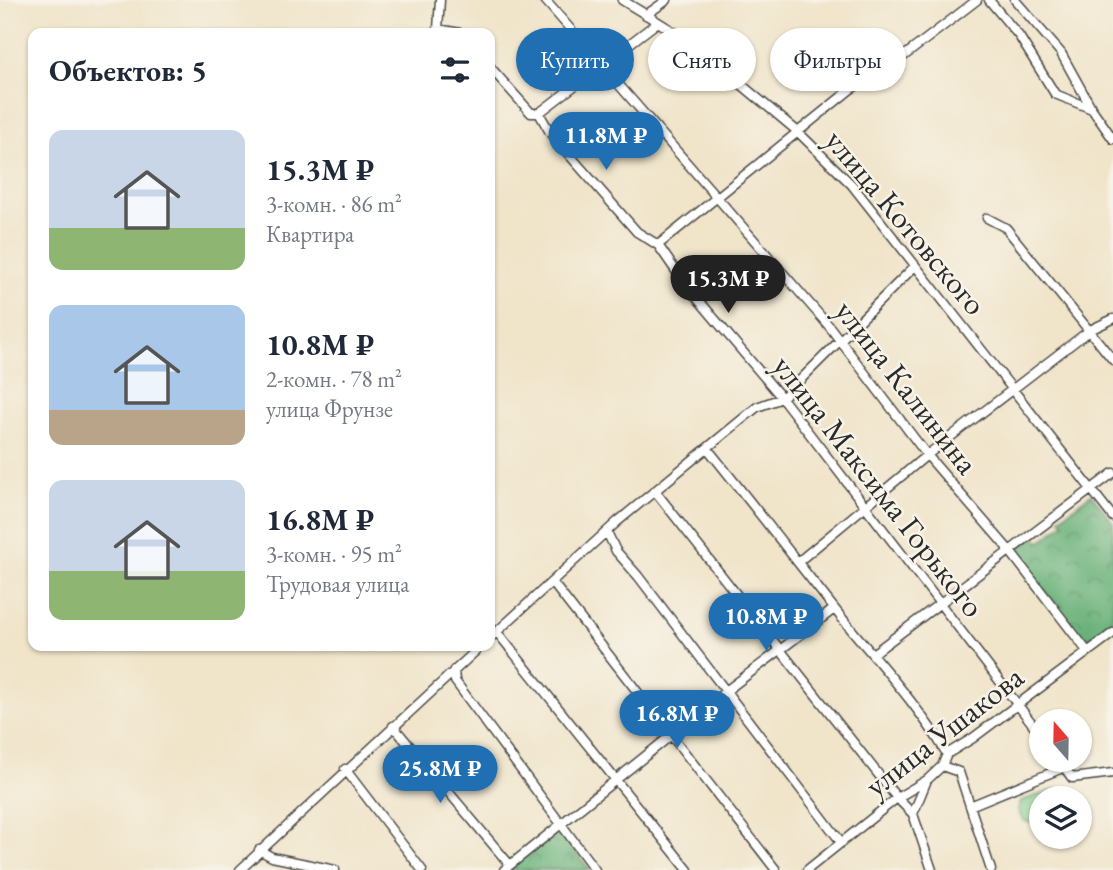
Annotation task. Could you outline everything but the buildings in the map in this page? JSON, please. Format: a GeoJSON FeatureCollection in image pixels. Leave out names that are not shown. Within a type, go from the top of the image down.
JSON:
{"type":"FeatureCollection","features":[{"type":"Feature","properties":{"kind":"street","name":"улица Калинина"},"geometry":{"type":"LineString","coordinates":[[545,0],[570,28]]}},
{"type":"Feature","properties":{"kind":"street","name":"улица Котовского"},"geometry":{"type":"LineString","coordinates":[[622,0],[689,41],[797,131],[852,185],[1113,517]]}},
{"type":"Feature","properties":{"kind":"street"},"geometry":{"type":"LineString","coordinates":[[646,15],[667,0]]}},
{"type":"Feature","properties":{"kind":"street"},"geometry":{"type":"LineString","coordinates":[[658,244],[851,89],[904,56],[977,0]]}},
{"type":"Feature","properties":{"kind":"street"},"geometry":{"type":"LineString","coordinates":[[989,0],[1019,36],[1055,94],[1092,109]]}},
{"type":"Feature","properties":{"kind":"street"},"geometry":{"type":"LineString","coordinates":[[1015,0],[1061,53],[1092,109],[1113,139]]}},
{"type":"Feature","properties":{"kind":"street"},"geometry":{"type":"LineString","coordinates":[[438,28],[439,1]]}},
{"type":"Feature","properties":{"kind":"street"},"geometry":{"type":"LineString","coordinates":[[634,41],[658,22]]}},
{"type":"Feature","properties":{"kind":"street","name":"улица Максима Горького"},"geometry":{"type":"LineString","coordinates":[[495,72],[535,113],[637,232],[658,244],[728,338],[782,398],[1029,718]]}},
{"type":"Feature","properties":{"kind":"street"},"geometry":{"type":"LineString","coordinates":[[535,113],[567,91]]}},
{"type":"Feature","properties":{"kind":"street","name":"улица Калинина"},"geometry":{"type":"LineString","coordinates":[[625,91],[839,341],[927,455],[1009,550],[1087,652]]}},
{"type":"Feature","properties":{"kind":"street"},"geometry":{"type":"LineString","coordinates":[[987,218],[1006,228],[1113,360]]}},
{"type":"Feature","properties":{"kind":"street"},"geometry":{"type":"LineString","coordinates":[[495,634],[617,522],[757,407],[782,398],[914,267]]}},
{"type":"Feature","properties":{"kind":"street"},"geometry":{"type":"LineString","coordinates":[[799,562],[927,455],[1090,330],[1113,319]]}},
{"type":"Feature","properties":{"kind":"street"},"geometry":{"type":"LineString","coordinates":[[707,448],[834,609],[874,653],[932,729],[947,754]]}},
{"type":"Feature","properties":{"kind":"street"},"geometry":{"type":"LineString","coordinates":[[874,653],[1113,473]]}},
{"type":"Feature","properties":{"kind":"street"},"geometry":{"type":"LineString","coordinates":[[655,491],[897,798],[913,814],[932,870]]}},
{"type":"Feature","properties":{"kind":"street"},"geometry":{"type":"LineString","coordinates":[[607,531],[615,551],[638,576],[841,842]]}},
{"type":"Feature","properties":{"kind":"street"},"geometry":{"type":"LineString","coordinates":[[552,582],[776,870]]}},
{"type":"Feature","properties":{"kind":"street"},"geometry":{"type":"LineString","coordinates":[[393,726],[507,868],[726,691],[834,609]]}},
{"type":"Feature","properties":{"kind":"street","name":"улица Ушакова"},"geometry":{"type":"LineString","coordinates":[[807,870],[897,798],[927,780],[942,766],[947,754],[973,738],[1113,633]]}},
{"type":"Feature","properties":{"kind":"street"},"geometry":{"type":"LineString","coordinates":[[495,636],[616,779],[688,870]]}},
{"type":"Feature","properties":{"kind":"street"},"geometry":{"type":"LineString","coordinates":[[240,870],[345,769],[475,651]]}},
{"type":"Feature","properties":{"kind":"street"},"geometry":{"type":"LineString","coordinates":[[454,670],[455,681],[595,870]]}},
{"type":"Feature","properties":{"kind":"street"},"geometry":{"type":"LineString","coordinates":[[942,766],[959,772],[991,870]]}},
{"type":"Feature","properties":{"kind":"street"},"geometry":{"type":"LineString","coordinates":[[345,769],[422,870]]}},
{"type":"Feature","properties":{"kind":"street"},"geometry":{"type":"LineString","coordinates":[[970,806],[1053,772]]}},
{"type":"Feature","properties":{"kind":"street"},"geometry":{"type":"LineString","coordinates":[[1068,772],[1072,778],[1113,773]]}},
{"type":"Feature","properties":{"kind":"street"},"geometry":{"type":"LineString","coordinates":[[913,814],[927,780]]}},
{"type":"Feature","properties":{"kind":"street"},"geometry":{"type":"LineString","coordinates":[[259,850],[272,857],[335,870]]}},
{"type":"Feature","properties":{"kind":"green space"},"geometry":{"type":"Polygon","coordinates":[[[1091,494],[1113,522],[1113,625],[1086,645],[1013,551],[1035,536],[1040,542],[1064,523],[1060,518],[1091,494]]]}},
{"type":"Feature","properties":{"kind":"green space"},"geometry":{"type":"Polygon","coordinates":[[[1029,798],[1029,823],[1023,820],[1018,810],[1021,801],[1029,798]]]}},
{"type":"Feature","properties":{"kind":"green space"},"geometry":{"type":"Polygon","coordinates":[[[558,829],[590,870],[508,870],[558,829]]]}}]}
